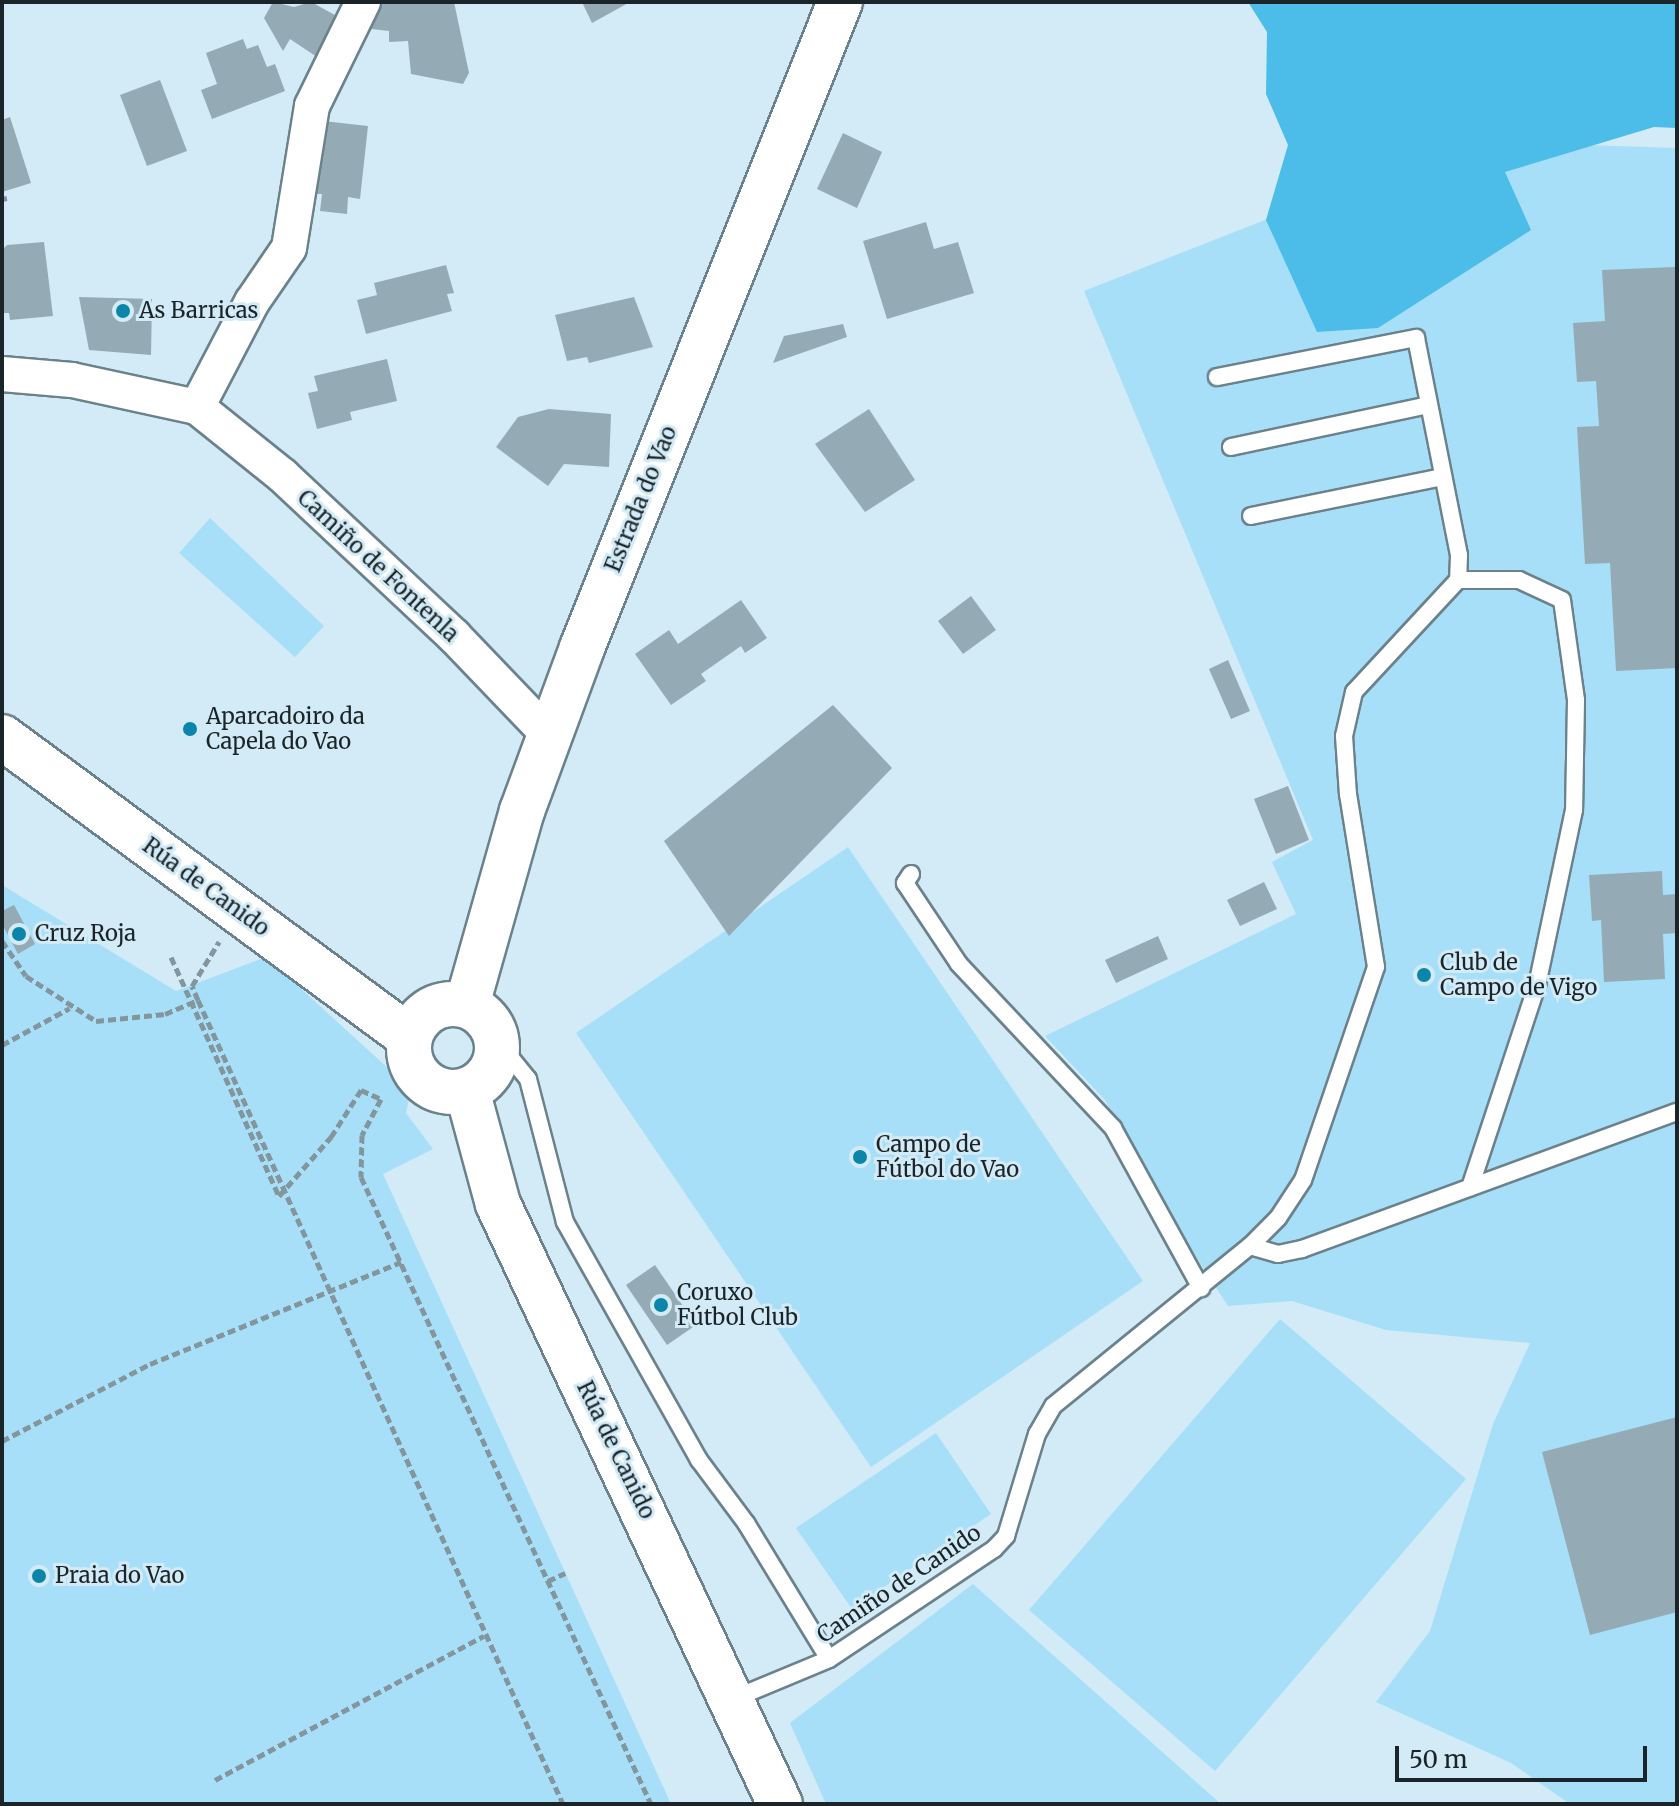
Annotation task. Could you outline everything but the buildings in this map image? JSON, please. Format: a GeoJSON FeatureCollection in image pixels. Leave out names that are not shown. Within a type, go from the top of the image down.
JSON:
{"type":"FeatureCollection","features":[{"type":"Feature","properties":{"kind":"main road","name":"Estrada do Vao"},"geometry":{"type":"LineString","coordinates":[[467,1005],[549,735],[840,2]]}},
{"type":"Feature","properties":{"kind":"main road","name":"Rúa de Canido"},"geometry":{"type":"LineString","coordinates":[[2,737],[409,1037]]}},
{"type":"Feature","properties":{"kind":"main road"},"geometry":{"type":"LineString","coordinates":[[453,1003],[467,1005],[492,1026],[497,1041],[491,1071],[467,1090],[438,1090],[426,1083],[411,1062],[409,1037],[425,1012],[453,1003]]}},
{"type":"Feature","properties":{"kind":"main road","name":"Rúa de Canido"},"geometry":{"type":"LineString","coordinates":[[467,1090],[498,1204],[780,1804]]}},
{"type":"Feature","properties":{"kind":"street"},"geometry":{"type":"LineString","coordinates":[[197,407],[252,302],[289,248],[312,106],[363,2]]}},
{"type":"Feature","properties":{"kind":"street","name":"Camiño de Fontenla"},"geometry":{"type":"LineString","coordinates":[[2,374],[72,380],[197,407],[295,487],[454,636],[549,735]]}},
{"type":"Feature","properties":{"kind":"lane"},"geometry":{"type":"LineString","coordinates":[[1217,377],[1416,338],[1459,555],[1458,580],[1519,580],[1562,600],[1576,700],[1574,810],[1537,985],[1470,1187]]}},
{"type":"Feature","properties":{"kind":"lane"},"geometry":{"type":"LineString","coordinates":[[1231,447],[1429,405]]}},
{"type":"Feature","properties":{"kind":"lane"},"geometry":{"type":"LineString","coordinates":[[1251,516],[1443,477]]}},
{"type":"Feature","properties":{"kind":"lane","name":"Camiño de Canido"},"geometry":{"type":"LineString","coordinates":[[732,1699],[829,1659],[994,1549],[1006,1536],[1037,1434],[1053,1406],[1250,1246],[1278,1218],[1303,1180],[1376,967],[1348,794],[1344,736],[1354,692],[1458,580]]}},
{"type":"Feature","properties":{"kind":"lane"},"geometry":{"type":"LineString","coordinates":[[911,874],[905,883],[952,955],[1113,1128],[1201,1288]]}},
{"type":"Feature","properties":{"kind":"lane"},"geometry":{"type":"LineString","coordinates":[[497,1041],[528,1079],[565,1222],[699,1460],[746,1523],[829,1659]]}},
{"type":"Feature","properties":{"kind":"lane"},"geometry":{"type":"LineString","coordinates":[[1250,1246],[1278,1254],[1302,1249],[1677,1112]]}},
{"type":"Feature","properties":{"kind":"path"},"geometry":{"type":"LineString","coordinates":[[195,1001],[192,986],[227,931]]}},
{"type":"Feature","properties":{"kind":"path"},"geometry":{"type":"LineString","coordinates":[[2,941],[26,976],[70,1008],[96,1021],[165,1014],[195,1001]]}},
{"type":"Feature","properties":{"kind":"path"},"geometry":{"type":"LineString","coordinates":[[171,957],[195,1001],[279,1196],[331,1137],[361,1090],[381,1099],[362,1135],[358,1158],[361,1177],[651,1804]]}},
{"type":"Feature","properties":{"kind":"path"},"geometry":{"type":"LineString","coordinates":[[2,1045],[70,1008]]}},
{"type":"Feature","properties":{"kind":"path"},"geometry":{"type":"LineString","coordinates":[[285,1190],[484,1636],[563,1804]]}},
{"type":"Feature","properties":{"kind":"path"},"geometry":{"type":"LineString","coordinates":[[2,1441],[150,1364],[333,1293],[401,1262]]}},
{"type":"Feature","properties":{"kind":"path"},"geometry":{"type":"LineString","coordinates":[[548,1581],[565,1573]]}},
{"type":"Feature","properties":{"kind":"path"},"geometry":{"type":"LineString","coordinates":[[215,1780],[484,1636]]}},
{"type":"Feature","properties":{"kind":"shaded area"},"geometry":{"type":"Polygon","coordinates":[[[1248,2],[1677,2],[1677,128],[1654,127],[1505,172],[1531,230],[1378,328],[1317,332],[1266,220],[1288,145],[1266,94],[1267,32],[1248,2]]]}},
{"type":"Feature","properties":{"kind":"shaded area","name":"Club de Campo de Vigo"},"geometry":{"type":"Polygon","coordinates":[[[1466,141],[1677,148],[1677,1801],[1671,1804],[1570,1804],[1511,1763],[1376,1702],[1430,1631],[1493,1424],[1530,1343],[1386,1330],[1292,1301],[1228,1306],[1159,1199],[1105,1100],[1045,1036],[1296,914],[1272,862],[1313,840],[1084,291],[1466,141]]]}},
{"type":"Feature","properties":{"kind":"shaded area"},"geometry":{"type":"Polygon","coordinates":[[[210,518],[324,626],[295,657],[179,553],[210,518]]]}},
{"type":"Feature","properties":{"kind":"shaded area","name":"Campo de Fútbol do Vao"},"geometry":{"type":"Polygon","coordinates":[[[848,847],[1143,1281],[871,1467],[576,1033],[848,847]]]}},
{"type":"Feature","properties":{"kind":"shaded area"},"geometry":{"type":"Polygon","coordinates":[[[2,885],[176,991],[266,957],[411,1089],[406,1113],[433,1149],[383,1174],[671,1804],[2,1804],[2,885]]]}},
{"type":"Feature","properties":{"kind":"shaded area"},"geometry":{"type":"Polygon","coordinates":[[[1280,1319],[1466,1479],[1215,1771],[1029,1610],[1280,1319]]]}},
{"type":"Feature","properties":{"kind":"shaded area"},"geometry":{"type":"Polygon","coordinates":[[[936,1433],[991,1514],[852,1609],[796,1528],[936,1433]]]}},
{"type":"Feature","properties":{"kind":"shaded area"},"geometry":{"type":"Polygon","coordinates":[[[973,1584],[1221,1804],[826,1804],[790,1723],[973,1584]]]}},
{"type":"Feature","properties":{"kind":"place","name":"As Barricas"},"geometry":{"type":"Point","coordinates":[123,311]}},
{"type":"Feature","properties":{"kind":"place","name":"Aparcadoiro da Capela do Vao"},"geometry":{"type":"Point","coordinates":[190,729]}},
{"type":"Feature","properties":{"kind":"place","name":"Cruz Roja"},"geometry":{"type":"Point","coordinates":[19,934]}},
{"type":"Feature","properties":{"kind":"place","name":"Club de Campo de Vigo"},"geometry":{"type":"Point","coordinates":[1424,975]}},
{"type":"Feature","properties":{"kind":"place","name":"Campo de Fútbol do Vao"},"geometry":{"type":"Point","coordinates":[860,1157]}},
{"type":"Feature","properties":{"kind":"place","name":"Coruxo Fútbol Club"},"geometry":{"type":"Point","coordinates":[661,1305]}},
{"type":"Feature","properties":{"kind":"place","name":"Praia do Vao"},"geometry":{"type":"Point","coordinates":[39,1576]}}]}
